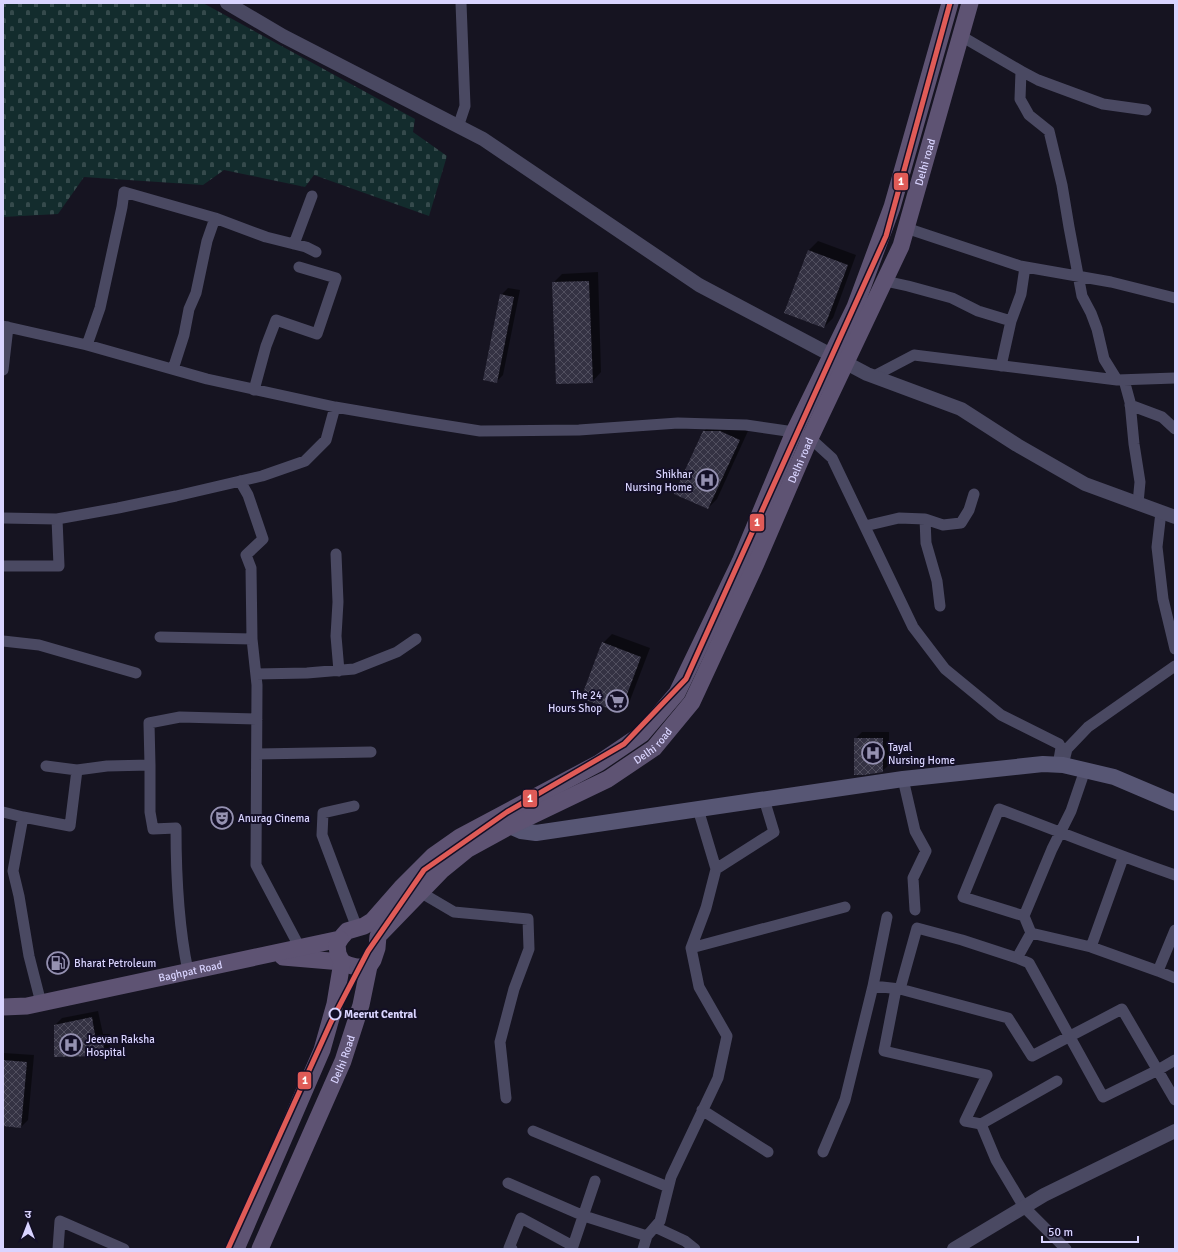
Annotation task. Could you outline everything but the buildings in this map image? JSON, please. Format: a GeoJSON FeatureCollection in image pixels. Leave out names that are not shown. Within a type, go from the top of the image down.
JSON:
{"type":"FeatureCollection","features":[{"type":"Feature","properties":{"kind":"main road","name":"Delhi Road"},"geometry":{"type":"LineString","coordinates":[[364,924],[433,856],[460,836],[507,819],[536,805],[642,734],[677,693],[740,562],[794,432],[855,307],[892,207],[950,3]]}},
{"type":"Feature","properties":{"kind":"main road","name":"Delhi road"},"geometry":{"type":"LineString","coordinates":[[536,805],[608,779],[654,748],[692,702],[754,568],[810,438],[901,246],[970,3]]}},
{"type":"Feature","properties":{"kind":"main road"},"geometry":{"type":"LineString","coordinates":[[507,819],[521,831],[536,833],[903,779],[1043,764],[1060,765],[1114,777],[1175,803]]}},
{"type":"Feature","properties":{"kind":"main road"},"geometry":{"type":"LineString","coordinates":[[536,805],[560,830]]}},
{"type":"Feature","properties":{"kind":"main road","name":"Delhi Road"},"geometry":{"type":"LineString","coordinates":[[260,1249],[343,1061],[361,1005],[369,966],[373,960],[377,948],[378,936],[442,871],[507,819]]}},
{"type":"Feature","properties":{"kind":"main road","name":"Baghpat Road"},"geometry":{"type":"LineString","coordinates":[[3,1007],[34,1004],[340,939],[347,931],[364,924]]}},
{"type":"Feature","properties":{"kind":"main road","name":"Delhi Road"},"geometry":{"type":"LineString","coordinates":[[236,1249],[322,1050],[335,1004],[342,962],[338,954],[337,945],[340,939]]}},
{"type":"Feature","properties":{"kind":"main road"},"geometry":{"type":"LineString","coordinates":[[263,956],[342,962],[358,968],[369,966]]}},
{"type":"Feature","properties":{"kind":"main road"},"geometry":{"type":"LineString","coordinates":[[3,1020],[34,1004]]}},
{"type":"Feature","properties":{"kind":"street"},"geometry":{"type":"LineString","coordinates":[[227,3],[283,36],[483,139],[699,285],[846,363],[874,376],[961,409],[1017,445],[1085,484],[1175,517]]}},
{"type":"Feature","properties":{"kind":"street"},"geometry":{"type":"LineString","coordinates":[[458,127],[465,106],[461,3]]}},
{"type":"Feature","properties":{"kind":"street"},"geometry":{"type":"LineString","coordinates":[[960,36],[1038,80],[1103,104],[1146,110]]}},
{"type":"Feature","properties":{"kind":"street"},"geometry":{"type":"LineString","coordinates":[[1021,71],[1020,99],[1029,115],[1049,131],[1062,185],[1082,296],[1097,329],[1104,359],[1121,380],[1130,405],[1140,482],[1138,503]]}},
{"type":"Feature","properties":{"kind":"street"},"geometry":{"type":"LineString","coordinates":[[87,344],[100,308],[124,192],[215,218],[266,237],[306,247],[316,252]]}},
{"type":"Feature","properties":{"kind":"street"},"geometry":{"type":"LineString","coordinates":[[294,244],[312,196]]}},
{"type":"Feature","properties":{"kind":"street"},"geometry":{"type":"LineString","coordinates":[[173,369],[184,335],[189,309],[196,293],[207,241],[215,218]]}},
{"type":"Feature","properties":{"kind":"street"},"geometry":{"type":"LineString","coordinates":[[906,228],[1025,267],[1111,282],[1175,298]]}},
{"type":"Feature","properties":{"kind":"street"},"geometry":{"type":"LineString","coordinates":[[254,390],[266,346],[276,320],[317,334],[336,278],[299,267]]}},
{"type":"Feature","properties":{"kind":"street"},"geometry":{"type":"LineString","coordinates":[[1001,366],[1011,321],[1021,294],[1025,267]]}},
{"type":"Feature","properties":{"kind":"street"},"geometry":{"type":"LineString","coordinates":[[885,281],[952,298],[978,311],[1011,321]]}},
{"type":"Feature","properties":{"kind":"street"},"geometry":{"type":"LineString","coordinates":[[3,370],[6,326],[87,344],[207,379],[254,390],[336,407],[480,431],[579,430],[678,423],[746,425],[794,432],[810,438],[832,458],[913,627],[945,669],[1001,715],[1058,744],[1061,748],[1060,765]]}},
{"type":"Feature","properties":{"kind":"street"},"geometry":{"type":"LineString","coordinates":[[874,376],[914,355],[1121,380],[1175,378]]}},
{"type":"Feature","properties":{"kind":"street"},"geometry":{"type":"LineString","coordinates":[[1130,405],[1162,417],[1175,429]]}},
{"type":"Feature","properties":{"kind":"street"},"geometry":{"type":"LineString","coordinates":[[3,518],[57,519],[176,496],[262,476],[305,462],[326,440],[336,407]]}},
{"type":"Feature","properties":{"kind":"street"},"geometry":{"type":"LineString","coordinates":[[240,481],[248,495],[263,539],[246,555],[251,568],[252,639],[256,674],[256,865],[300,948]]}},
{"type":"Feature","properties":{"kind":"street"},"geometry":{"type":"LineString","coordinates":[[865,526],[898,518],[925,519],[943,525],[961,523],[969,510],[974,494]]}},
{"type":"Feature","properties":{"kind":"street"},"geometry":{"type":"LineString","coordinates":[[1161,512],[1157,547],[1163,599],[1175,649]]}},
{"type":"Feature","properties":{"kind":"street"},"geometry":{"type":"LineString","coordinates":[[3,566],[59,566],[57,519]]}},
{"type":"Feature","properties":{"kind":"street"},"geometry":{"type":"LineString","coordinates":[[925,519],[926,543],[937,581],[940,606]]}},
{"type":"Feature","properties":{"kind":"street"},"geometry":{"type":"LineString","coordinates":[[336,554],[338,602],[336,636],[339,671]]}},
{"type":"Feature","properties":{"kind":"street"},"geometry":{"type":"LineString","coordinates":[[160,637],[252,639]]}},
{"type":"Feature","properties":{"kind":"street"},"geometry":{"type":"LineString","coordinates":[[256,674],[308,673],[354,669],[397,652],[416,639]]}},
{"type":"Feature","properties":{"kind":"street"},"geometry":{"type":"LineString","coordinates":[[3,641],[39,645],[136,673]]}},
{"type":"Feature","properties":{"kind":"street"},"geometry":{"type":"LineString","coordinates":[[1060,765],[1067,749],[1088,727],[1175,666]]}},
{"type":"Feature","properties":{"kind":"street"},"geometry":{"type":"LineString","coordinates":[[188,971],[184,954],[177,881],[176,828],[153,829],[150,812],[149,723],[180,718],[257,718]]}},
{"type":"Feature","properties":{"kind":"street"},"geometry":{"type":"LineString","coordinates":[[257,754],[372,752]]}},
{"type":"Feature","properties":{"kind":"street"},"geometry":{"type":"LineString","coordinates":[[46,766],[77,770],[107,766],[150,765]]}},
{"type":"Feature","properties":{"kind":"street"},"geometry":{"type":"LineString","coordinates":[[3,812],[70,826],[77,770]]}},
{"type":"Feature","properties":{"kind":"street"},"geometry":{"type":"LineString","coordinates":[[1031,933],[1024,916],[1071,811],[1085,770]]}},
{"type":"Feature","properties":{"kind":"street"},"geometry":{"type":"LineString","coordinates":[[903,779],[915,831],[926,850],[913,878],[915,910]]}},
{"type":"Feature","properties":{"kind":"street"},"geometry":{"type":"LineString","coordinates":[[716,869],[774,832],[764,799]]}},
{"type":"Feature","properties":{"kind":"street"},"geometry":{"type":"LineString","coordinates":[[354,806],[323,813],[322,835],[364,924]]}},
{"type":"Feature","properties":{"kind":"street"},"geometry":{"type":"LineString","coordinates":[[643,1249],[647,1236],[660,1221],[671,1177],[718,1078],[727,1036],[699,987],[691,948],[706,908],[716,869],[698,809]]}},
{"type":"Feature","properties":{"kind":"street"},"geometry":{"type":"LineString","coordinates":[[1024,916],[963,898],[999,809],[1061,832],[1123,858],[1175,875]]}},
{"type":"Feature","properties":{"kind":"street"},"geometry":{"type":"LineString","coordinates":[[23,817],[13,870],[29,956],[34,1004]]}},
{"type":"Feature","properties":{"kind":"street"},"geometry":{"type":"LineString","coordinates":[[1091,947],[1123,858]]}},
{"type":"Feature","properties":{"kind":"street"},"geometry":{"type":"LineString","coordinates":[[420,892],[454,912],[528,919],[529,949],[514,989],[500,1042],[506,1098]]}},
{"type":"Feature","properties":{"kind":"street"},"geometry":{"type":"LineString","coordinates":[[691,948],[845,907]]}},
{"type":"Feature","properties":{"kind":"street"},"geometry":{"type":"LineString","coordinates":[[823,1152],[845,1100],[873,986],[887,917]]}},
{"type":"Feature","properties":{"kind":"street"},"geometry":{"type":"LineString","coordinates":[[1057,1081],[981,1124],[965,1120],[987,1075],[884,1051],[898,989],[917,928],[962,940],[1029,963],[1103,1096],[1158,1070],[1175,1060]]}},
{"type":"Feature","properties":{"kind":"street"},"geometry":{"type":"LineString","coordinates":[[1158,971],[1175,930]]}},
{"type":"Feature","properties":{"kind":"street"},"geometry":{"type":"LineString","coordinates":[[1031,933],[1091,947],[1175,978]]}},
{"type":"Feature","properties":{"kind":"street"},"geometry":{"type":"LineString","coordinates":[[1017,958],[1031,933]]}},
{"type":"Feature","properties":{"kind":"street"},"geometry":{"type":"LineString","coordinates":[[873,986],[898,989],[1008,1018],[1032,1056],[1122,1009],[1175,1100]]}},
{"type":"Feature","properties":{"kind":"street"},"geometry":{"type":"LineString","coordinates":[[702,1110],[768,1152]]}},
{"type":"Feature","properties":{"kind":"street"},"geometry":{"type":"LineString","coordinates":[[981,1124],[996,1160],[1024,1207],[1066,1249]]}},
{"type":"Feature","properties":{"kind":"street"},"geometry":{"type":"LineString","coordinates":[[533,1130],[668,1187]]}},
{"type":"Feature","properties":{"kind":"street"},"geometry":{"type":"LineString","coordinates":[[954,1249],[1044,1195],[1175,1130]]}},
{"type":"Feature","properties":{"kind":"street"},"geometry":{"type":"LineString","coordinates":[[512,1249],[509,1248],[521,1218],[573,1246],[595,1181]]}},
{"type":"Feature","properties":{"kind":"street"},"geometry":{"type":"LineString","coordinates":[[508,1183],[584,1216],[647,1236]]}},
{"type":"Feature","properties":{"kind":"street"},"geometry":{"type":"LineString","coordinates":[[58,1249],[60,1221],[124,1249]]}},
{"type":"Feature","properties":{"kind":"street"},"geometry":{"type":"LineString","coordinates":[[655,1227],[685,1241],[695,1249]]}},
{"type":"Feature","properties":{"kind":"green space"},"geometry":{"type":"Polygon","coordinates":[[[3,3],[203,3],[415,119],[413,132],[447,156],[429,216],[314,175],[305,187],[224,170],[203,185],[84,177],[58,214],[3,217],[3,3]]]}},
{"type":"Feature","properties":{"kind":"transit line","name":"1"},"geometry":{"type":"LineString","coordinates":[[228,1249],[331,1022],[368,951],[424,870],[507,812],[624,744],[686,679],[886,236],[950,3]]}},
{"type":"Feature","properties":{"kind":"place","name":"Shikhar Nursing Home"},"geometry":{"type":"Point","coordinates":[707,480]}},
{"type":"Feature","properties":{"kind":"place","name":"The 24 Hours Shop"},"geometry":{"type":"Point","coordinates":[617,701]}},
{"type":"Feature","properties":{"kind":"place","name":"Tayal Nursing Home"},"geometry":{"type":"Point","coordinates":[873,753]}},
{"type":"Feature","properties":{"kind":"place","name":"Anurag Cinema"},"geometry":{"type":"Point","coordinates":[222,818]}},
{"type":"Feature","properties":{"kind":"place","name":"Bharat Petroleum"},"geometry":{"type":"Point","coordinates":[58,963]}},
{"type":"Feature","properties":{"kind":"place","name":"Meerut Central"},"geometry":{"type":"Point","coordinates":[335,1014]}},
{"type":"Feature","properties":{"kind":"place","name":"Jeevan Raksha Hospital"},"geometry":{"type":"Point","coordinates":[71,1045]}}]}
